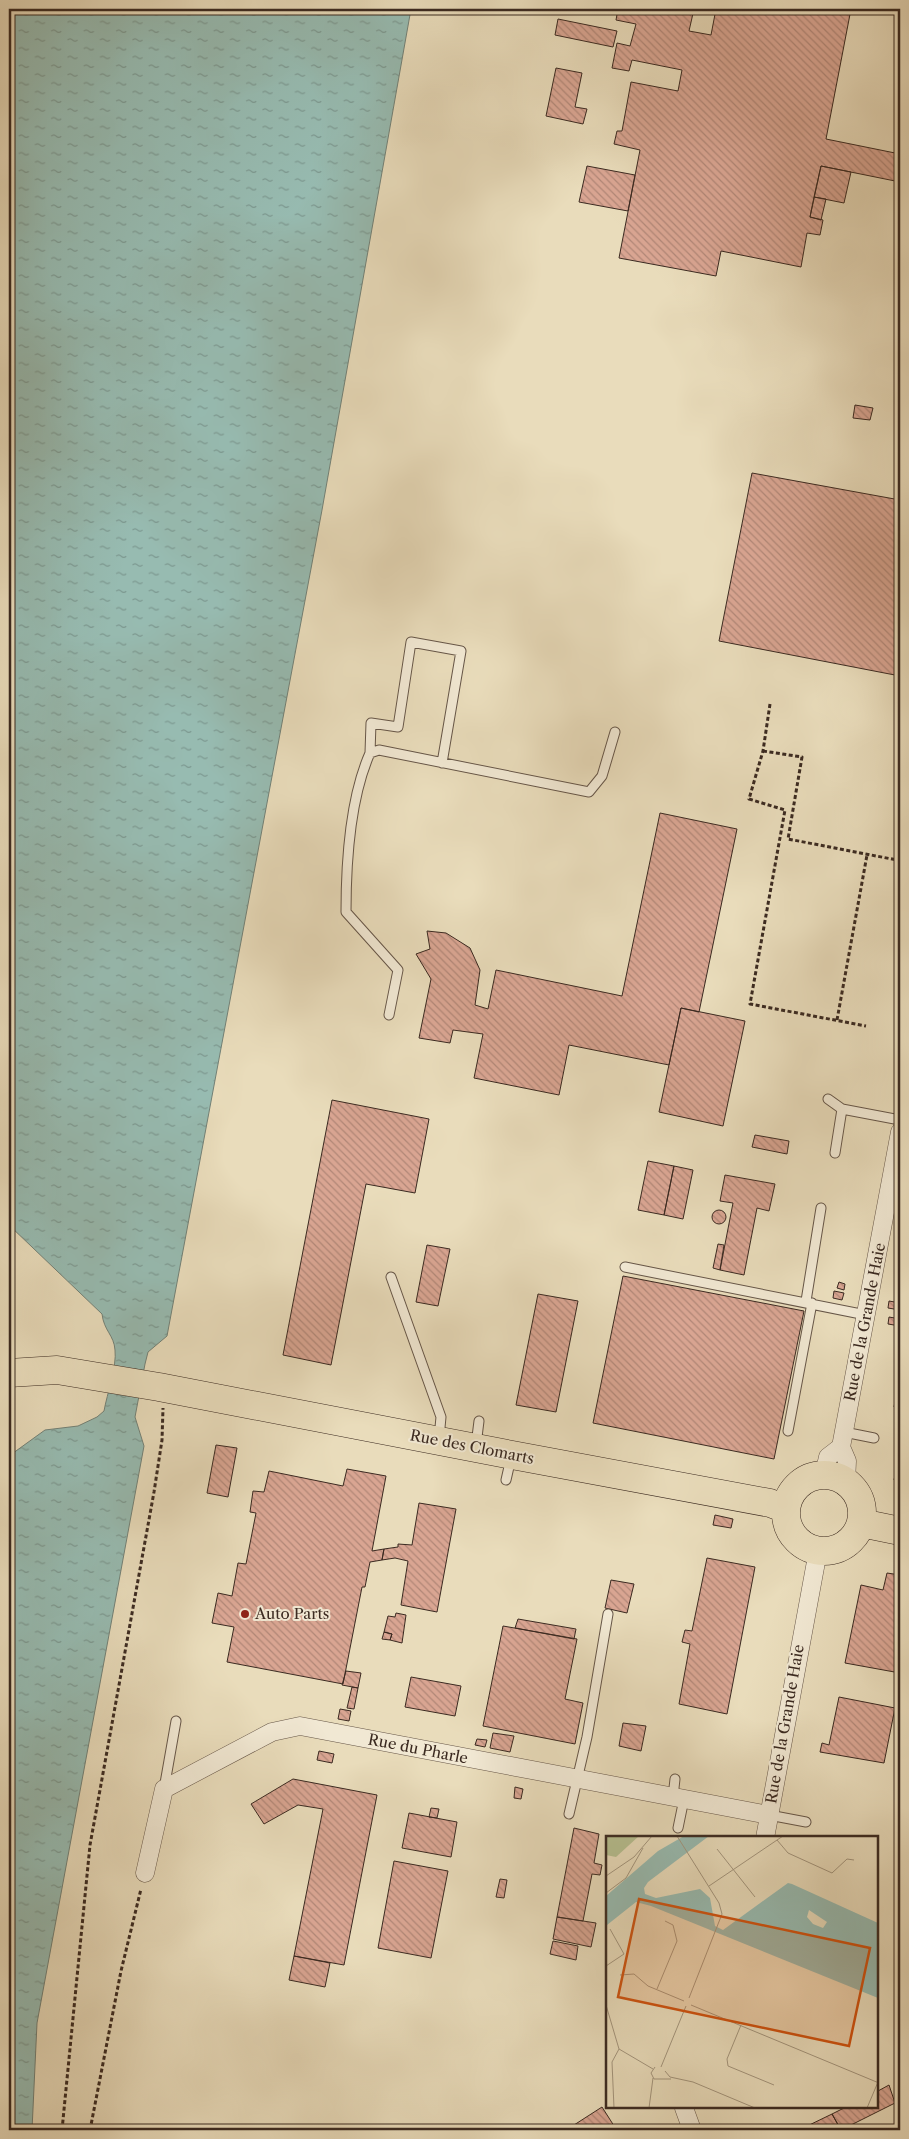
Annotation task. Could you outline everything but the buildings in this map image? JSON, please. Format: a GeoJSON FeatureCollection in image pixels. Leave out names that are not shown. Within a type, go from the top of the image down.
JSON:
{"type":"FeatureCollection","features":[{"type":"Feature","properties":{"kind":"main road","name":"Rue des Clomarts"},"geometry":{"type":"LineString","coordinates":[[9,1373],[58,1370],[97,1376],[161,1396],[475,1448],[509,1468],[770,1503],[786,1509]]}},
{"type":"Feature","properties":{"kind":"main road"},"geometry":{"type":"LineString","coordinates":[[813,1476],[835,1478],[854,1490],[860,1500],[861,1523],[856,1534],[844,1545],[829,1551],[806,1548],[797,1541],[786,1521],[788,1498],[794,1488],[813,1476]]}},
{"type":"Feature","properties":{"kind":"main road"},"geometry":{"type":"LineString","coordinates":[[861,1523],[900,1531]]}},
{"type":"Feature","properties":{"kind":"street","name":"Rue de la Grande Haie"},"geometry":{"type":"LineString","coordinates":[[835,1478],[847,1461],[842,1440],[900,1132]]}},
{"type":"Feature","properties":{"kind":"street","name":"Rue de la Grande Haie"},"geometry":{"type":"LineString","coordinates":[[765,1836],[818,1551]]}},
{"type":"Feature","properties":{"kind":"street","name":"Rue du Pharle"},"geometry":{"type":"LineString","coordinates":[[164,1790],[272,1732],[300,1726],[769,1815]]}},
{"type":"Feature","properties":{"kind":"street"},"geometry":{"type":"LineString","coordinates":[[145,1873],[164,1790]]}},
{"type":"Feature","properties":{"kind":"street"},"geometry":{"type":"LineString","coordinates":[[684,2109],[692,2130]]}},
{"type":"Feature","properties":{"kind":"lane"},"geometry":{"type":"LineString","coordinates":[[389,1015],[398,970],[346,912],[346,863],[362,770],[370,753],[371,723],[398,727],[411,642],[461,651],[442,763]]}},
{"type":"Feature","properties":{"kind":"lane"},"geometry":{"type":"LineString","coordinates":[[370,753],[379,750],[589,792],[602,776],[615,732]]}},
{"type":"Feature","properties":{"kind":"lane"},"geometry":{"type":"LineString","coordinates":[[828,1099],[842,1109],[900,1120]]}},
{"type":"Feature","properties":{"kind":"lane"},"geometry":{"type":"LineString","coordinates":[[835,1153],[842,1109]]}},
{"type":"Feature","properties":{"kind":"lane"},"geometry":{"type":"LineString","coordinates":[[788,1431],[822,1208]]}},
{"type":"Feature","properties":{"kind":"lane"},"geometry":{"type":"LineString","coordinates":[[625,1267],[809,1302],[866,1315]]}},
{"type":"Feature","properties":{"kind":"lane"},"geometry":{"type":"LineString","coordinates":[[392,1277],[441,1417],[439,1441]]}},
{"type":"Feature","properties":{"kind":"lane"},"geometry":{"type":"LineString","coordinates":[[475,1448],[479,1421]]}},
{"type":"Feature","properties":{"kind":"lane"},"geometry":{"type":"LineString","coordinates":[[842,1440],[874,1438]]}},
{"type":"Feature","properties":{"kind":"lane"},"geometry":{"type":"LineString","coordinates":[[569,1814],[587,1737],[608,1614]]}},
{"type":"Feature","properties":{"kind":"lane"},"geometry":{"type":"LineString","coordinates":[[164,1790],[176,1721]]}},
{"type":"Feature","properties":{"kind":"lane"},"geometry":{"type":"LineString","coordinates":[[675,1779],[679,1798],[678,1828]]}},
{"type":"Feature","properties":{"kind":"lane"},"geometry":{"type":"LineString","coordinates":[[769,1815],[806,1822]]}},
{"type":"Feature","properties":{"kind":"path"},"geometry":{"type":"LineString","coordinates":[[770,704],[763,751],[748,799],[785,810],[750,1004],[866,1026]]}},
{"type":"Feature","properties":{"kind":"path"},"geometry":{"type":"LineString","coordinates":[[763,751],[802,757],[788,839]]}},
{"type":"Feature","properties":{"kind":"path"},"geometry":{"type":"LineString","coordinates":[[780,838],[897,860]]}},
{"type":"Feature","properties":{"kind":"path"},"geometry":{"type":"LineString","coordinates":[[837,1020],[867,855]]}},
{"type":"Feature","properties":{"kind":"path"},"geometry":{"type":"LineString","coordinates":[[62,2130],[90,1845],[154,1492],[162,1440],[161,1396]]}},
{"type":"Feature","properties":{"kind":"path"},"geometry":{"type":"LineString","coordinates":[[90,2130],[119,1980],[145,1873]]}},
{"type":"Feature","properties":{"kind":"water"},"geometry":{"type":"Polygon","coordinates":[[[9,9],[411,9],[322,510],[167,1336],[148,1352],[135,1417],[144,1446],[37,2023],[32,2130],[9,2130],[9,1456],[45,1430],[78,1426],[97,1417],[104,1411],[115,1357],[114,1345],[102,1314],[9,1225],[9,9]]]}},
{"type":"Feature","properties":{"kind":"place","name":"Auto Parts"},"geometry":{"type":"Point","coordinates":[245,1614]}}]}
